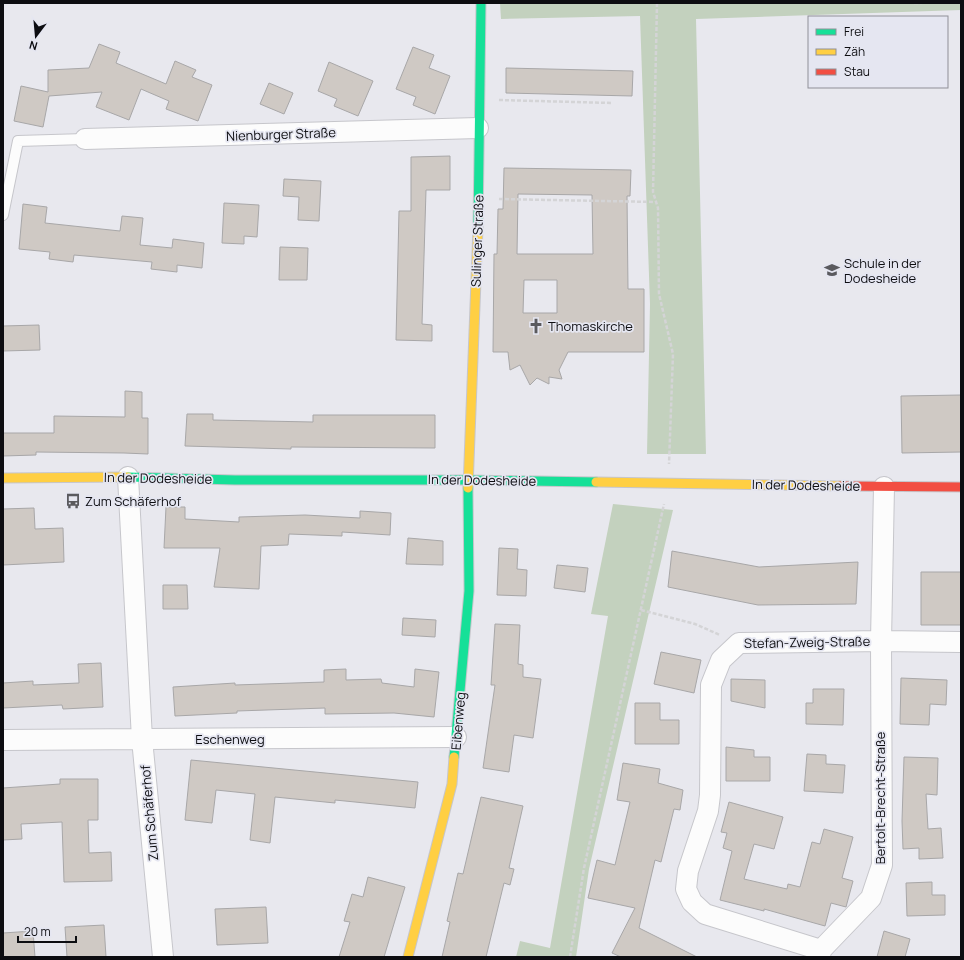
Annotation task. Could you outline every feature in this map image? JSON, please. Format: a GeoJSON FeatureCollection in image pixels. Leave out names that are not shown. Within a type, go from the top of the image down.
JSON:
{"type":"FeatureCollection","features":[{"type":"Feature","properties":{"kind":"street","name":"Sulinger Straße"},"geometry":{"type":"LineString","coordinates":[[468,480],[479,198],[478,128],[482,3]]}},
{"type":"Feature","properties":{"kind":"street","name":"Nienburger Straße"},"geometry":{"type":"LineString","coordinates":[[85,139],[478,128]]}},
{"type":"Feature","properties":{"kind":"street","name":"In der Dodesheide"},"geometry":{"type":"LineString","coordinates":[[3,478],[128,477],[235,480],[468,480],[961,487]]}},
{"type":"Feature","properties":{"kind":"street","name":"Zum Schäferhof"},"geometry":{"type":"LineString","coordinates":[[128,477],[142,739],[163,957]]}},
{"type":"Feature","properties":{"kind":"street","name":"Eibenweg"},"geometry":{"type":"LineString","coordinates":[[408,957],[452,784],[469,591],[468,480]]}},
{"type":"Feature","properties":{"kind":"street","name":"Bertolt-Brecht-Straße"},"geometry":{"type":"LineString","coordinates":[[821,954],[871,898],[882,865],[881,641],[884,487]]}},
{"type":"Feature","properties":{"kind":"street"},"geometry":{"type":"LineString","coordinates":[[881,641],[961,642]]}},
{"type":"Feature","properties":{"kind":"street","name":"Stefan-Zweig-Straße"},"geometry":{"type":"LineString","coordinates":[[821,954],[705,914],[692,902],[686,889],[688,871],[708,811],[710,795],[711,685],[721,660],[739,642],[881,641]]}},
{"type":"Feature","properties":{"kind":"street","name":"Eschenweg"},"geometry":{"type":"LineString","coordinates":[[3,740],[456,738]]}},
{"type":"Feature","properties":{"kind":"lane"},"geometry":{"type":"LineString","coordinates":[[3,215],[18,141],[85,139]]}},
{"type":"Feature","properties":{"kind":"path"},"geometry":{"type":"LineString","coordinates":[[570,957],[584,868],[669,483],[673,354],[659,294],[658,208],[652,192],[657,3]]}},
{"type":"Feature","properties":{"kind":"path"},"geometry":{"type":"LineString","coordinates":[[914,3],[922,3]]}},
{"type":"Feature","properties":{"kind":"path"},"geometry":{"type":"LineString","coordinates":[[479,99],[612,103]]}},
{"type":"Feature","properties":{"kind":"path"},"geometry":{"type":"LineString","coordinates":[[479,198],[656,202]]}},
{"type":"Feature","properties":{"kind":"path"},"geometry":{"type":"LineString","coordinates":[[641,610],[695,624],[739,642]]}},
{"type":"Feature","properties":{"kind":"green space"},"geometry":{"type":"Polygon","coordinates":[[[500,3],[961,3],[961,10],[696,19],[706,454],[647,454],[650,304],[640,16],[501,19],[500,3]]]}},
{"type":"Feature","properties":{"kind":"green space"},"geometry":{"type":"Polygon","coordinates":[[[613,504],[673,510],[589,869],[576,957],[516,957],[520,941],[550,948],[608,616],[591,614],[613,504]]]}},
{"type":"Feature","properties":{"kind":"building"},"geometry":{"type":"Polygon","coordinates":[[[99,44],[120,52],[116,63],[166,84],[175,61],[196,70],[192,77],[212,85],[198,121],[166,109],[169,101],[141,89],[129,120],[96,107],[102,92],[49,96],[43,127],[14,121],[21,86],[48,92],[48,70],[89,68],[99,44]]]}},
{"type":"Feature","properties":{"kind":"building"},"geometry":{"type":"Polygon","coordinates":[[[413,47],[434,55],[429,68],[450,76],[435,114],[413,105],[416,97],[396,89],[413,47]]]}},
{"type":"Feature","properties":{"kind":"building"},"geometry":{"type":"Polygon","coordinates":[[[329,62],[373,81],[358,116],[334,106],[337,99],[318,91],[329,62]]]}},
{"type":"Feature","properties":{"kind":"building"},"geometry":{"type":"Polygon","coordinates":[[[506,68],[633,71],[632,96],[506,93],[506,68]]]}},
{"type":"Feature","properties":{"kind":"building"},"geometry":{"type":"Polygon","coordinates":[[[269,83],[293,93],[284,114],[260,104],[269,83]]]}},
{"type":"Feature","properties":{"kind":"building"},"geometry":{"type":"Polygon","coordinates":[[[450,156],[450,190],[426,190],[422,324],[432,325],[432,341],[396,340],[399,211],[411,211],[411,157],[450,156]]]}},
{"type":"Feature","properties":{"kind":"building"},"geometry":{"type":"Polygon","coordinates":[[[504,168],[631,170],[630,196],[627,196],[628,289],[644,289],[644,352],[568,352],[559,370],[562,379],[549,377],[549,384],[537,378],[530,385],[520,365],[510,370],[508,352],[493,352],[494,254],[497,254],[498,209],[503,209],[504,168]],[[518,194],[517,254],[593,254],[592,195],[518,194]],[[524,280],[523,313],[557,313],[557,280],[524,280]]]}},
{"type":"Feature","properties":{"kind":"building"},"geometry":{"type":"Polygon","coordinates":[[[284,179],[321,181],[319,221],[298,220],[299,197],[283,196],[284,179]]]}},
{"type":"Feature","properties":{"kind":"building"},"geometry":{"type":"Polygon","coordinates":[[[224,203],[259,205],[257,237],[244,236],[244,244],[222,243],[224,203]]]}},
{"type":"Feature","properties":{"kind":"building"},"geometry":{"type":"Polygon","coordinates":[[[23,204],[47,207],[45,223],[120,231],[122,216],[143,218],[140,245],[172,248],[173,239],[204,243],[202,268],[177,265],[177,272],[151,269],[152,262],[74,255],[73,262],[49,259],[50,252],[19,249],[23,204]]]}},
{"type":"Feature","properties":{"kind":"building"},"geometry":{"type":"Polygon","coordinates":[[[280,247],[308,248],[307,280],[279,280],[280,247]]]}},
{"type":"Feature","properties":{"kind":"building"},"geometry":{"type":"Polygon","coordinates":[[[39,325],[40,350],[3,351],[3,326],[39,325]]]}},
{"type":"Feature","properties":{"kind":"building"},"geometry":{"type":"Polygon","coordinates":[[[125,391],[142,392],[142,418],[148,418],[148,454],[36,452],[36,455],[3,456],[3,433],[54,433],[54,416],[125,417],[125,391]]]}},
{"type":"Feature","properties":{"kind":"building"},"geometry":{"type":"Polygon","coordinates":[[[961,395],[961,452],[902,453],[901,396],[961,395]]]}},
{"type":"Feature","properties":{"kind":"building"},"geometry":{"type":"Polygon","coordinates":[[[187,414],[213,414],[213,420],[313,422],[313,415],[435,415],[435,448],[291,447],[291,449],[185,446],[187,414]]]}},
{"type":"Feature","properties":{"kind":"building"},"geometry":{"type":"Polygon","coordinates":[[[166,507],[185,507],[185,519],[239,522],[239,517],[305,515],[360,518],[360,511],[391,513],[390,535],[342,532],[342,536],[289,534],[288,545],[261,546],[259,589],[214,587],[220,548],[164,548],[166,507]]]}},
{"type":"Feature","properties":{"kind":"building"},"geometry":{"type":"Polygon","coordinates":[[[34,508],[35,529],[63,528],[64,562],[3,565],[3,509],[34,508]]]}},
{"type":"Feature","properties":{"kind":"building"},"geometry":{"type":"Polygon","coordinates":[[[408,538],[443,541],[443,565],[406,564],[408,538]]]}},
{"type":"Feature","properties":{"kind":"building"},"geometry":{"type":"Polygon","coordinates":[[[499,548],[518,549],[517,569],[527,570],[526,596],[497,595],[499,548]]]}},
{"type":"Feature","properties":{"kind":"building"},"geometry":{"type":"Polygon","coordinates":[[[672,551],[759,567],[858,562],[856,604],[758,605],[668,587],[672,551]]]}},
{"type":"Feature","properties":{"kind":"building"},"geometry":{"type":"Polygon","coordinates":[[[557,565],[588,568],[585,592],[554,588],[557,565]]]}},
{"type":"Feature","properties":{"kind":"building"},"geometry":{"type":"Polygon","coordinates":[[[921,572],[961,572],[961,625],[921,625],[921,572]]]}},
{"type":"Feature","properties":{"kind":"building"},"geometry":{"type":"Polygon","coordinates":[[[163,585],[187,585],[188,609],[163,609],[163,585]]]}},
{"type":"Feature","properties":{"kind":"building"},"geometry":{"type":"Polygon","coordinates":[[[403,618],[436,620],[435,637],[402,635],[403,618]]]}},
{"type":"Feature","properties":{"kind":"building"},"geometry":{"type":"Polygon","coordinates":[[[495,624],[520,625],[518,664],[523,665],[523,677],[541,679],[533,738],[514,735],[509,772],[483,768],[495,685],[491,685],[495,624]]]}},
{"type":"Feature","properties":{"kind":"building"},"geometry":{"type":"Polygon","coordinates":[[[661,652],[701,660],[694,693],[654,684],[661,652]]]}},
{"type":"Feature","properties":{"kind":"building"},"geometry":{"type":"Polygon","coordinates":[[[101,663],[103,707],[63,709],[62,705],[3,708],[3,683],[33,681],[33,685],[79,683],[78,664],[101,663]]]}},
{"type":"Feature","properties":{"kind":"building"},"geometry":{"type":"Polygon","coordinates":[[[346,669],[346,680],[381,679],[382,683],[414,687],[415,669],[439,672],[434,717],[394,713],[325,714],[325,708],[237,711],[237,713],[175,716],[173,687],[235,683],[235,685],[324,682],[324,670],[346,669]]]}},
{"type":"Feature","properties":{"kind":"building"},"geometry":{"type":"Polygon","coordinates":[[[901,678],[947,680],[946,705],[930,704],[929,725],[900,724],[901,678]]]}},
{"type":"Feature","properties":{"kind":"building"},"geometry":{"type":"Polygon","coordinates":[[[731,679],[765,680],[765,708],[731,701],[731,679]]]}},
{"type":"Feature","properties":{"kind":"building"},"geometry":{"type":"Polygon","coordinates":[[[813,689],[844,689],[843,725],[806,724],[806,703],[813,703],[813,689]]]}},
{"type":"Feature","properties":{"kind":"building"},"geometry":{"type":"Polygon","coordinates":[[[635,703],[660,703],[660,720],[679,720],[679,744],[635,744],[635,703]]]}},
{"type":"Feature","properties":{"kind":"building"},"geometry":{"type":"Polygon","coordinates":[[[726,747],[754,750],[754,757],[770,757],[770,781],[726,781],[726,747]]]}},
{"type":"Feature","properties":{"kind":"building"},"geometry":{"type":"Polygon","coordinates":[[[807,754],[826,755],[826,764],[845,765],[843,793],[804,791],[807,754]]]}},
{"type":"Feature","properties":{"kind":"building"},"geometry":{"type":"Polygon","coordinates":[[[904,757],[938,758],[937,795],[926,794],[928,829],[941,828],[943,858],[919,859],[919,848],[903,849],[902,821],[904,757]]]}},
{"type":"Feature","properties":{"kind":"building"},"geometry":{"type":"Polygon","coordinates":[[[191,760],[418,782],[415,808],[335,800],[335,803],[275,797],[270,843],[250,840],[255,794],[216,790],[212,823],[185,820],[191,760]]]}},
{"type":"Feature","properties":{"kind":"building"},"geometry":{"type":"Polygon","coordinates":[[[623,763],[660,769],[658,783],[683,790],[680,810],[674,809],[661,862],[655,860],[639,928],[697,957],[621,957],[612,953],[635,908],[588,898],[597,860],[615,865],[630,802],[617,800],[623,763]]]}},
{"type":"Feature","properties":{"kind":"building"},"geometry":{"type":"Polygon","coordinates":[[[60,779],[98,779],[98,820],[88,820],[89,853],[111,852],[112,881],[64,882],[62,822],[21,824],[22,839],[3,840],[3,788],[60,784],[60,779]]]}},
{"type":"Feature","properties":{"kind":"building"},"geometry":{"type":"Polygon","coordinates":[[[481,797],[523,806],[509,868],[514,869],[510,885],[504,883],[486,957],[442,957],[450,922],[447,921],[458,873],[463,874],[481,797]]]}},
{"type":"Feature","properties":{"kind":"building"},"geometry":{"type":"Polygon","coordinates":[[[729,802],[783,817],[774,849],[754,844],[744,879],[787,889],[788,884],[800,887],[812,842],[820,844],[824,829],[853,837],[842,878],[853,881],[846,907],[831,903],[825,926],[764,909],[764,911],[720,900],[732,851],[723,848],[727,833],[721,832],[729,802]]]}},
{"type":"Feature","properties":{"kind":"building"},"geometry":{"type":"Polygon","coordinates":[[[368,877],[405,887],[384,957],[339,957],[350,922],[344,921],[352,894],[363,897],[368,877]]]}},
{"type":"Feature","properties":{"kind":"building"},"geometry":{"type":"Polygon","coordinates":[[[932,882],[932,895],[945,895],[945,915],[907,916],[906,883],[932,882]]]}},
{"type":"Feature","properties":{"kind":"building"},"geometry":{"type":"Polygon","coordinates":[[[266,907],[268,943],[217,945],[215,909],[266,907]]]}},
{"type":"Feature","properties":{"kind":"building"},"geometry":{"type":"Polygon","coordinates":[[[104,925],[106,957],[67,957],[65,927],[104,925]]]}},
{"type":"Feature","properties":{"kind":"building"},"geometry":{"type":"Polygon","coordinates":[[[33,931],[35,957],[3,957],[3,933],[33,931]]]}},
{"type":"Feature","properties":{"kind":"building"},"geometry":{"type":"Polygon","coordinates":[[[884,931],[910,939],[905,957],[877,957],[884,931]]]}},
{"type":"Feature","properties":{"kind":"traffic: fast"},"geometry":{"type":"LineString","coordinates":[[478,228],[481,3]]}},
{"type":"Feature","properties":{"kind":"traffic: fast"},"geometry":{"type":"LineString","coordinates":[[128,477],[235,480],[468,480],[596,482]]}},
{"type":"Feature","properties":{"kind":"traffic: fast"},"geometry":{"type":"LineString","coordinates":[[454,757],[469,591],[468,488]]}},
{"type":"Feature","properties":{"kind":"traffic: slow"},"geometry":{"type":"LineString","coordinates":[[468,488],[478,228]]}},
{"type":"Feature","properties":{"kind":"traffic: slow"},"geometry":{"type":"LineString","coordinates":[[3,478],[128,477]]}},
{"type":"Feature","properties":{"kind":"traffic: slow"},"geometry":{"type":"LineString","coordinates":[[596,482],[840,486]]}},
{"type":"Feature","properties":{"kind":"traffic: slow"},"geometry":{"type":"LineString","coordinates":[[408,957],[452,784],[454,757]]}},
{"type":"Feature","properties":{"kind":"traffic: jam"},"geometry":{"type":"LineString","coordinates":[[840,486],[961,487]]}},
{"type":"Feature","properties":{"kind":"place","name":"Schule in der Dodesheide"},"geometry":{"type":"Point","coordinates":[832,270]}},
{"type":"Feature","properties":{"kind":"place","name":"Thomaskirche"},"geometry":{"type":"Point","coordinates":[536,326]}},
{"type":"Feature","properties":{"kind":"place","name":"Zum Schäferhof"},"geometry":{"type":"Point","coordinates":[73,501]}}]}
